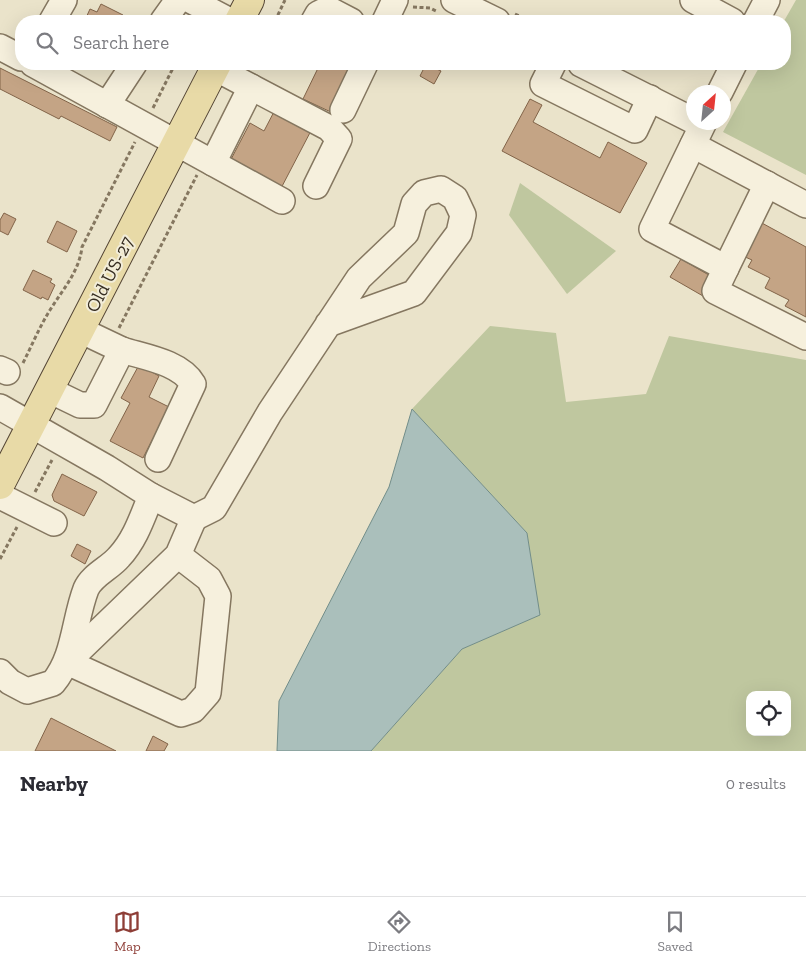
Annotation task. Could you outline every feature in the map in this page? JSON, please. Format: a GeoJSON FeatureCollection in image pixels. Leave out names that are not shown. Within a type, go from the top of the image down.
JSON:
{"type":"FeatureCollection","features":[{"type":"Feature","properties":{"kind":"main road"},"geometry":{"type":"LineString","coordinates":[[241,15],[250,0]]}},
{"type":"Feature","properties":{"kind":"main road","name":"Old US-27"},"geometry":{"type":"LineString","coordinates":[[0,484],[214,70]]}},
{"type":"Feature","properties":{"kind":"street"},"geometry":{"type":"LineString","coordinates":[[55,15],[64,0]]}},
{"type":"Feature","properties":{"kind":"street"},"geometry":{"type":"LineString","coordinates":[[167,15],[178,0]]}},
{"type":"Feature","properties":{"kind":"street"},"geometry":{"type":"LineString","coordinates":[[190,0],[219,15]]}},
{"type":"Feature","properties":{"kind":"street"},"geometry":{"type":"LineString","coordinates":[[693,0],[721,15]]}},
{"type":"Feature","properties":{"kind":"street"},"geometry":{"type":"LineString","coordinates":[[759,15],[767,0]]}},
{"type":"Feature","properties":{"kind":"street"},"geometry":{"type":"LineString","coordinates":[[390,15],[401,2]]}},
{"type":"Feature","properties":{"kind":"street"},"geometry":{"type":"LineString","coordinates":[[449,7],[476,15]]}},
{"type":"Feature","properties":{"kind":"street"},"geometry":{"type":"LineString","coordinates":[[317,15],[328,9],[340,15]]}},
{"type":"Feature","properties":{"kind":"street"},"geometry":{"type":"LineString","coordinates":[[0,46],[15,55]]}},
{"type":"Feature","properties":{"kind":"street"},"geometry":{"type":"LineString","coordinates":[[43,70],[282,201]]}},
{"type":"Feature","properties":{"kind":"street"},"geometry":{"type":"LineString","coordinates":[[107,105],[130,70]]}},
{"type":"Feature","properties":{"kind":"street"},"geometry":{"type":"LineString","coordinates":[[223,70],[329,128],[339,139],[316,186]]}},
{"type":"Feature","properties":{"kind":"street"},"geometry":{"type":"LineString","coordinates":[[343,110],[362,70]]}},
{"type":"Feature","properties":{"kind":"street"},"geometry":{"type":"LineString","coordinates":[[550,70],[543,84],[635,130],[650,98]]}},
{"type":"Feature","properties":{"kind":"street"},"geometry":{"type":"LineString","coordinates":[[593,70],[650,98],[686,120]]}},
{"type":"Feature","properties":{"kind":"street"},"geometry":{"type":"LineString","coordinates":[[724,85],[731,70]]}},
{"type":"Feature","properties":{"kind":"street"},"geometry":{"type":"LineString","coordinates":[[209,160],[251,87]]}},
{"type":"Feature","properties":{"kind":"street"},"geometry":{"type":"LineString","coordinates":[[697,130],[652,229],[726,268]]}},
{"type":"Feature","properties":{"kind":"street"},"geometry":{"type":"LineString","coordinates":[[702,130],[767,184],[806,205]]}},
{"type":"Feature","properties":{"kind":"street"},"geometry":{"type":"LineString","coordinates":[[767,184],[715,291],[806,337]]}},
{"type":"Feature","properties":{"kind":"street"},"geometry":{"type":"LineString","coordinates":[[0,672],[10,682],[27,691],[53,683],[66,662],[178,555],[194,518],[214,508],[270,412],[328,324],[359,278],[406,233],[414,204],[424,193],[441,189],[456,198],[463,215],[459,233],[414,294],[328,324]]}},
{"type":"Feature","properties":{"kind":"street"},"geometry":{"type":"LineString","coordinates":[[80,330],[116,347],[170,366],[188,376],[193,384],[158,458]]}},
{"type":"Feature","properties":{"kind":"street"},"geometry":{"type":"LineString","coordinates":[[49,390],[80,405],[94,405],[116,347]]}},
{"type":"Feature","properties":{"kind":"street"},"geometry":{"type":"LineString","coordinates":[[0,407],[32,424],[60,443],[107,468],[151,496],[194,518]]}},
{"type":"Feature","properties":{"kind":"street"},"geometry":{"type":"LineString","coordinates":[[0,496],[54,523]]}},
{"type":"Feature","properties":{"kind":"street"},"geometry":{"type":"LineString","coordinates":[[66,662],[87,587],[102,571],[118,559],[133,539],[151,496]]}},
{"type":"Feature","properties":{"kind":"street"},"geometry":{"type":"LineString","coordinates":[[66,662],[181,714],[193,710],[208,693],[218,596],[209,579],[178,555]]}},
{"type":"Feature","properties":{"kind":"path"},"geometry":{"type":"LineString","coordinates":[[277,15],[285,0]]}},
{"type":"Feature","properties":{"kind":"path"},"geometry":{"type":"LineString","coordinates":[[401,2],[416,9],[449,7]]}},
{"type":"Feature","properties":{"kind":"path"},"geometry":{"type":"LineString","coordinates":[[8,371],[64,290],[80,260],[82,247],[172,70]]}},
{"type":"Feature","properties":{"kind":"path"},"geometry":{"type":"LineString","coordinates":[[116,347],[209,160]]}},
{"type":"Feature","properties":{"kind":"path"},"geometry":{"type":"LineString","coordinates":[[0,560],[60,443]]}},
{"type":"Feature","properties":{"kind":"green space"},"geometry":{"type":"Polygon","coordinates":[[[796,0],[806,0],[806,175],[723,132],[724,130],[731,130],[731,118],[758,70],[791,70],[791,15],[787,15],[796,0]]]}},
{"type":"Feature","properties":{"kind":"green space"},"geometry":{"type":"Polygon","coordinates":[[[520,183],[616,251],[567,294],[509,215],[520,183]]]}},
{"type":"Feature","properties":{"kind":"green space"},"geometry":{"type":"Polygon","coordinates":[[[490,326],[556,333],[566,402],[646,394],[669,336],[806,360],[806,751],[371,751],[462,649],[539,615],[527,533],[412,409],[490,326]]]}},
{"type":"Feature","properties":{"kind":"shaded area"},"geometry":{"type":"Polygon","coordinates":[[[412,409],[527,533],[540,615],[462,649],[371,751],[277,751],[279,701],[389,487],[412,409]]]}},
{"type":"Feature","properties":{"kind":"building"},"geometry":{"type":"Polygon","coordinates":[[[101,4],[123,15],[87,15],[90,9],[97,12],[101,4]]]}},
{"type":"Feature","properties":{"kind":"building"},"geometry":{"type":"Polygon","coordinates":[[[0,68],[117,127],[110,141],[61,116],[59,119],[0,89],[0,68]]]}},
{"type":"Feature","properties":{"kind":"building"},"geometry":{"type":"Polygon","coordinates":[[[317,70],[354,70],[333,113],[303,99],[317,70]]]}},
{"type":"Feature","properties":{"kind":"building"},"geometry":{"type":"Polygon","coordinates":[[[423,70],[441,71],[434,84],[420,76],[423,70]]]}},
{"type":"Feature","properties":{"kind":"building"},"geometry":{"type":"Polygon","coordinates":[[[530,99],[542,105],[533,122],[600,158],[608,142],[647,163],[620,213],[502,151],[530,99]]]}},
{"type":"Feature","properties":{"kind":"building"},"geometry":{"type":"Polygon","coordinates":[[[277,106],[314,125],[278,194],[227,167],[250,123],[264,131],[277,106]]]}},
{"type":"Feature","properties":{"kind":"building"},"geometry":{"type":"Polygon","coordinates":[[[4,213],[16,219],[8,235],[0,231],[0,220],[4,213]]]}},
{"type":"Feature","properties":{"kind":"building"},"geometry":{"type":"Polygon","coordinates":[[[57,221],[77,231],[67,252],[47,242],[57,221]]]}},
{"type":"Feature","properties":{"kind":"building"},"geometry":{"type":"Polygon","coordinates":[[[760,222],[806,247],[806,317],[785,306],[789,300],[765,288],[770,278],[748,267],[752,260],[743,256],[760,222]]]}},
{"type":"Feature","properties":{"kind":"building"},"geometry":{"type":"Polygon","coordinates":[[[681,259],[714,278],[703,296],[670,277],[681,259]]]}},
{"type":"Feature","properties":{"kind":"building"},"geometry":{"type":"Polygon","coordinates":[[[33,270],[52,279],[50,282],[55,285],[48,300],[42,297],[41,299],[23,290],[33,270]]]}},
{"type":"Feature","properties":{"kind":"building"},"geometry":{"type":"Polygon","coordinates":[[[139,365],[159,376],[149,397],[169,407],[143,458],[110,441],[130,403],[121,398],[139,365]]]}},
{"type":"Feature","properties":{"kind":"building"},"geometry":{"type":"Polygon","coordinates":[[[62,474],[97,492],[84,516],[54,501],[52,495],[62,474]]]}},
{"type":"Feature","properties":{"kind":"building"},"geometry":{"type":"Polygon","coordinates":[[[77,544],[91,551],[85,564],[71,556],[77,544]]]}},
{"type":"Feature","properties":{"kind":"building"},"geometry":{"type":"Polygon","coordinates":[[[51,718],[116,751],[35,751],[51,718]]]}},
{"type":"Feature","properties":{"kind":"building"},"geometry":{"type":"Polygon","coordinates":[[[153,736],[168,744],[164,751],[146,751],[153,736]]]}}]}
